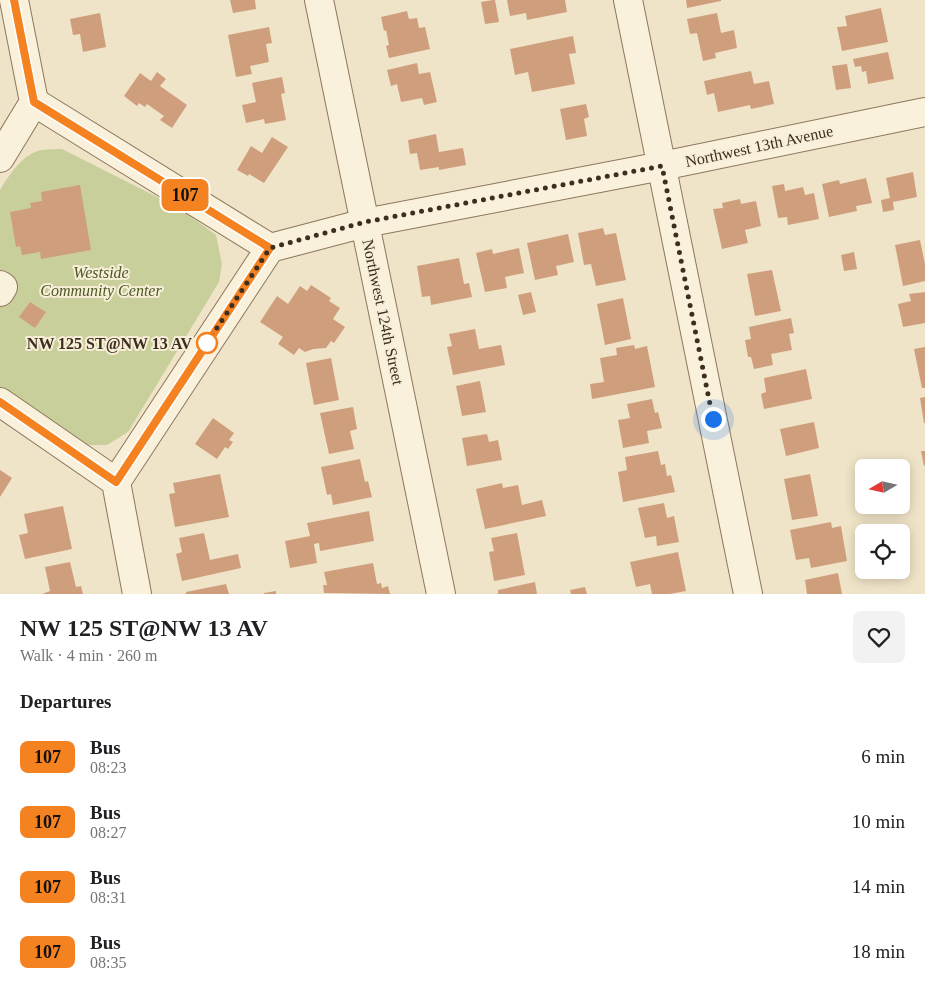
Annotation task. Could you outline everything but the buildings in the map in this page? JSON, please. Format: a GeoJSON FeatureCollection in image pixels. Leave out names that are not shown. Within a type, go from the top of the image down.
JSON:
{"type":"FeatureCollection","features":[{"type":"Feature","properties":{"kind":"street"},"geometry":{"type":"LineString","coordinates":[[0,158],[34,102],[14,0]]}},
{"type":"Feature","properties":{"kind":"street","name":"Northwest 124th Street"},"geometry":{"type":"LineString","coordinates":[[319,0],[441,594]]}},
{"type":"Feature","properties":{"kind":"street"},"geometry":{"type":"LineString","coordinates":[[628,0],[748,594]]}},
{"type":"Feature","properties":{"kind":"street"},"geometry":{"type":"LineString","coordinates":[[34,102],[270,248],[116,482]]}},
{"type":"Feature","properties":{"kind":"street","name":"Northwest 13th Avenue"},"geometry":{"type":"LineString","coordinates":[[270,248],[365,222],[662,166],[925,112]]}},
{"type":"Feature","properties":{"kind":"street"},"geometry":{"type":"LineString","coordinates":[[0,285],[3,287],[0,292]]}},
{"type":"Feature","properties":{"kind":"street"},"geometry":{"type":"LineString","coordinates":[[0,402],[116,482],[138,594]]}},
{"type":"Feature","properties":{"kind":"green space","name":"Westside Community Center"},"geometry":{"type":"Polygon","coordinates":[[[62,149],[179,208],[216,235],[222,264],[219,282],[128,432],[107,445],[83,445],[0,394],[0,190],[12,172],[29,155],[42,150],[62,149]]]}},
{"type":"Feature","properties":{"kind":"bus line","name":"107"},"geometry":{"type":"LineString","coordinates":[[0,402],[116,482],[270,248],[34,102],[14,0]]}},
{"type":"Feature","properties":{"kind":"place","name":"NW 125 ST@NW 13 AV"},"geometry":{"type":"Point","coordinates":[207,343]}},
{"type":"Feature","properties":{"kind":"route"},"geometry":{"type":"LineString","coordinates":[[207,343],[270,248],[365,222],[662,166],[713,419]]}}]}
